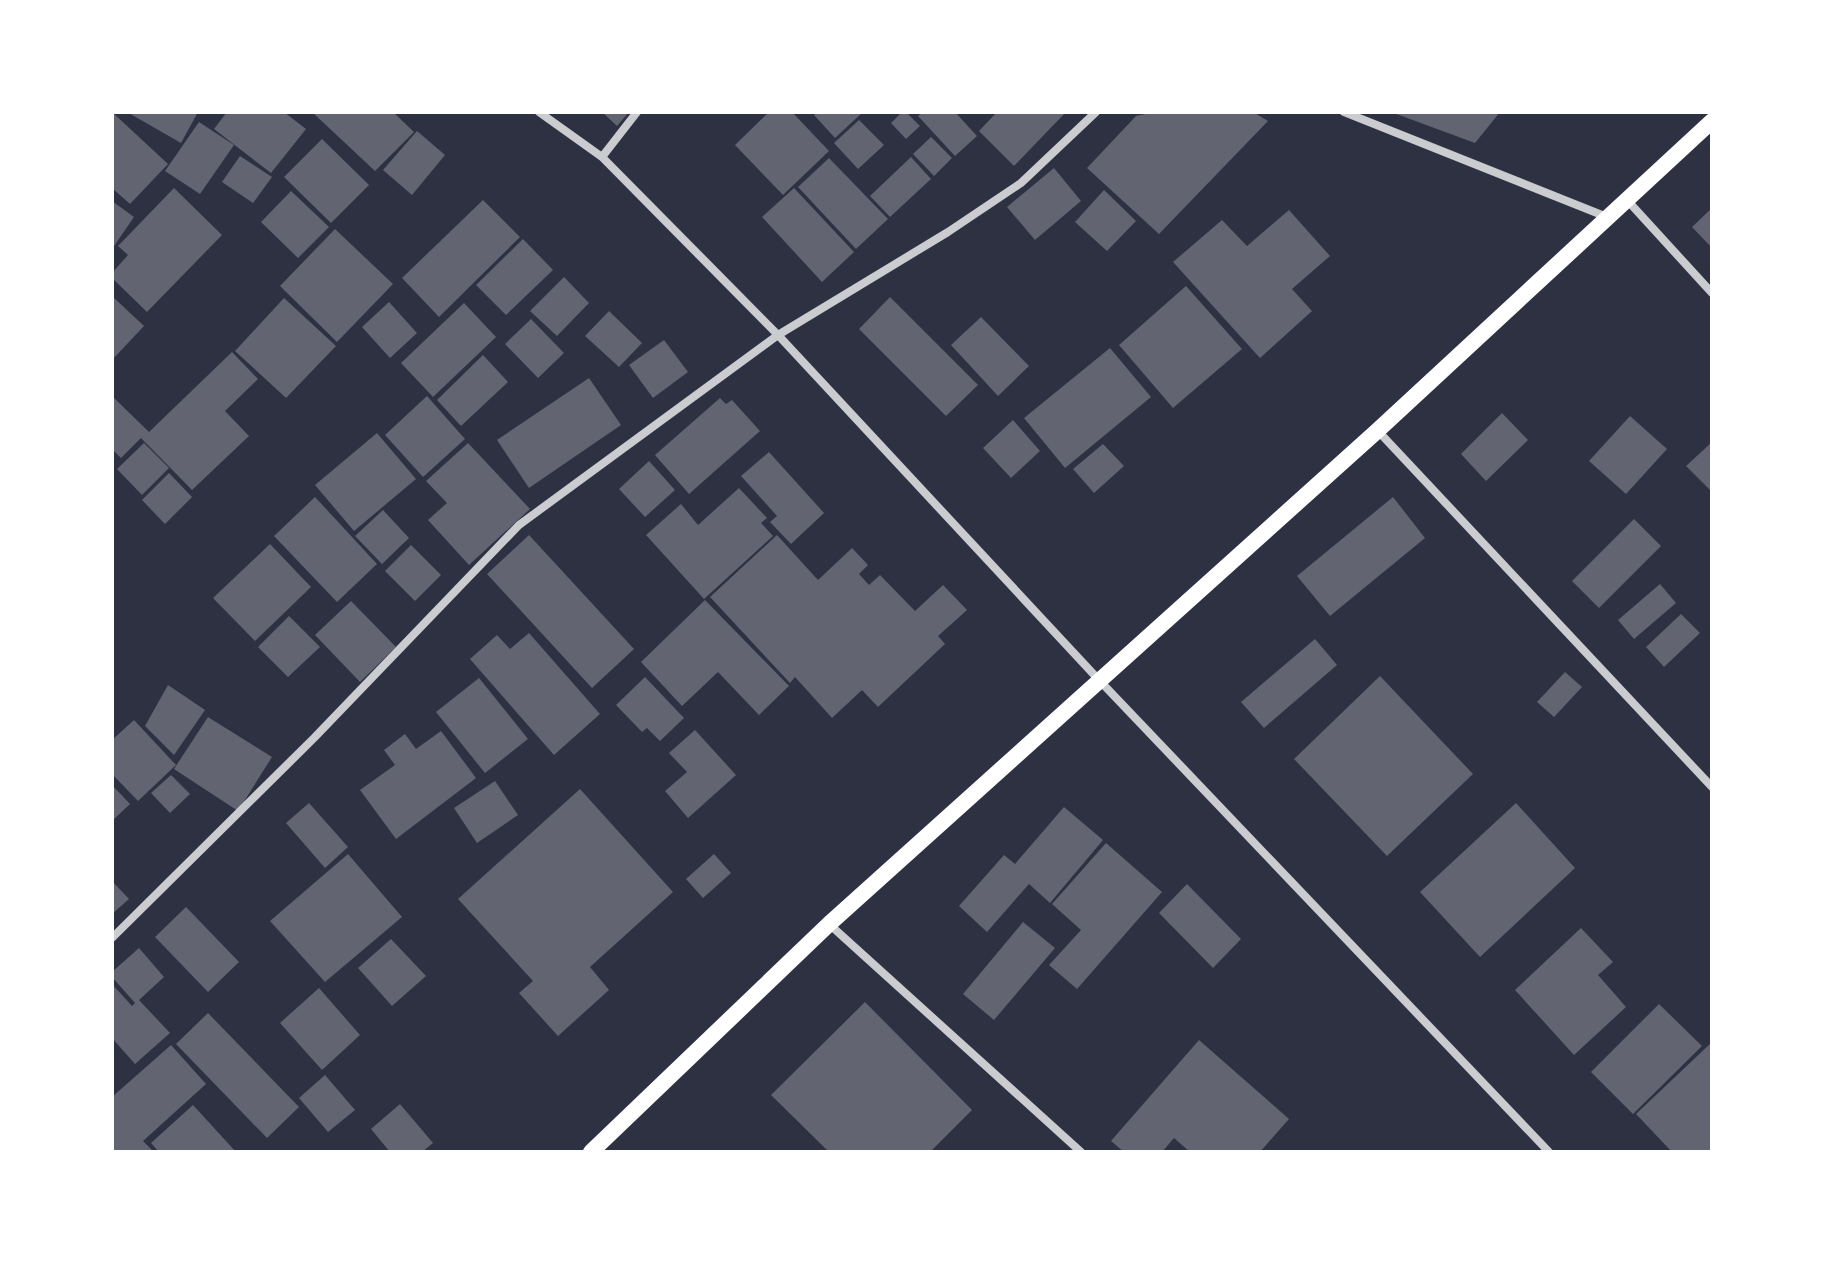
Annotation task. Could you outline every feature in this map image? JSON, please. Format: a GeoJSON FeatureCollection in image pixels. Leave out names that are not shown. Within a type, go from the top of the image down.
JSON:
{"type":"FeatureCollection","features":[{"type":"Feature","properties":{"kind":"main road"},"geometry":{"type":"LineString","coordinates":[[591,1152],[829,924],[1377,431],[1712,121]]}},
{"type":"Feature","properties":{"kind":"street"},"geometry":{"type":"LineString","coordinates":[[539,112],[602,157],[778,335],[1099,680],[1549,1152]]}},
{"type":"Feature","properties":{"kind":"street"},"geometry":{"type":"LineString","coordinates":[[602,157],[637,112]]}},
{"type":"Feature","properties":{"kind":"street"},"geometry":{"type":"LineString","coordinates":[[112,938],[314,738],[519,525],[778,335],[948,232],[1021,183],[1096,112]]}},
{"type":"Feature","properties":{"kind":"street"},"geometry":{"type":"LineString","coordinates":[[1344,112],[1607,217]]}},
{"type":"Feature","properties":{"kind":"street"},"geometry":{"type":"LineString","coordinates":[[1626,200],[1712,293]]}},
{"type":"Feature","properties":{"kind":"street"},"geometry":{"type":"LineString","coordinates":[[1377,431],[1712,787]]}},
{"type":"Feature","properties":{"kind":"street"},"geometry":{"type":"LineString","coordinates":[[829,924],[1081,1152]]}},
{"type":"Feature","properties":{"kind":"building"},"geometry":{"type":"Polygon","coordinates":[[[112,112],[168,164],[130,204],[112,188],[112,112]]]}},
{"type":"Feature","properties":{"kind":"building"},"geometry":{"type":"Polygon","coordinates":[[[127,112],[198,112],[181,143],[127,112]]]}},
{"type":"Feature","properties":{"kind":"building"},"geometry":{"type":"Polygon","coordinates":[[[227,112],[284,112],[306,129],[271,173],[214,129],[227,112]]]}},
{"type":"Feature","properties":{"kind":"building"},"geometry":{"type":"Polygon","coordinates":[[[312,112],[393,112],[414,132],[375,171],[312,112]]]}},
{"type":"Feature","properties":{"kind":"building"},"geometry":{"type":"Polygon","coordinates":[[[602,112],[629,112],[617,126],[602,112]]]}},
{"type":"Feature","properties":{"kind":"building"},"geometry":{"type":"Polygon","coordinates":[[[769,112],[792,112],[829,151],[783,195],[735,145],[769,112]]]}},
{"type":"Feature","properties":{"kind":"building"},"geometry":{"type":"Polygon","coordinates":[[[817,112],[863,112],[835,138],[814,115],[817,112]]]}},
{"type":"Feature","properties":{"kind":"building"},"geometry":{"type":"Polygon","coordinates":[[[906,112],[920,126],[906,139],[891,123],[906,112]]]}},
{"type":"Feature","properties":{"kind":"building"},"geometry":{"type":"Polygon","coordinates":[[[923,112],[955,112],[977,136],[955,156],[918,116],[923,112]]]}},
{"type":"Feature","properties":{"kind":"building"},"geometry":{"type":"Polygon","coordinates":[[[997,112],[1066,112],[1014,166],[979,131],[997,112]]]}},
{"type":"Feature","properties":{"kind":"building"},"geometry":{"type":"Polygon","coordinates":[[[1155,112],[1253,112],[1268,121],[1159,234],[1087,168],[1136,116],[1155,112]]]}},
{"type":"Feature","properties":{"kind":"building"},"geometry":{"type":"Polygon","coordinates":[[[1391,112],[1500,112],[1475,143],[1391,112]]]}},
{"type":"Feature","properties":{"kind":"building"},"geometry":{"type":"Polygon","coordinates":[[[859,120],[884,145],[858,169],[834,143],[859,120]]]}},
{"type":"Feature","properties":{"kind":"building"},"geometry":{"type":"Polygon","coordinates":[[[199,122],[234,145],[200,194],[165,171],[199,122]]]}},
{"type":"Feature","properties":{"kind":"building"},"geometry":{"type":"Polygon","coordinates":[[[417,131],[445,155],[412,195],[383,170],[417,131]]]}},
{"type":"Feature","properties":{"kind":"building"},"geometry":{"type":"Polygon","coordinates":[[[931,137],[952,158],[934,176],[913,154],[931,137]]]}},
{"type":"Feature","properties":{"kind":"building"},"geometry":{"type":"Polygon","coordinates":[[[322,139],[369,185],[331,223],[284,177],[322,139]]]}},
{"type":"Feature","properties":{"kind":"building"},"geometry":{"type":"Polygon","coordinates":[[[240,156],[272,177],[253,203],[222,182],[240,156]]]}},
{"type":"Feature","properties":{"kind":"building"},"geometry":{"type":"Polygon","coordinates":[[[911,157],[931,179],[890,217],[870,196],[911,157]]]}},
{"type":"Feature","properties":{"kind":"building"},"geometry":{"type":"Polygon","coordinates":[[[829,158],[888,219],[856,249],[798,187],[829,158]]]}},
{"type":"Feature","properties":{"kind":"building"},"geometry":{"type":"Polygon","coordinates":[[[1054,168],[1081,201],[1035,240],[1007,207],[1054,168]]]}},
{"type":"Feature","properties":{"kind":"building"},"geometry":{"type":"Polygon","coordinates":[[[174,188],[222,235],[147,312],[112,278],[112,273],[128,255],[118,246],[174,188]]]}},
{"type":"Feature","properties":{"kind":"building"},"geometry":{"type":"Polygon","coordinates":[[[794,188],[854,252],[822,282],[762,217],[794,188]]]}},
{"type":"Feature","properties":{"kind":"building"},"geometry":{"type":"Polygon","coordinates":[[[1104,190],[1136,221],[1107,251],[1075,222],[1104,190]]]}},
{"type":"Feature","properties":{"kind":"building"},"geometry":{"type":"Polygon","coordinates":[[[291,191],[329,227],[298,258],[261,222],[291,191]]]}},
{"type":"Feature","properties":{"kind":"building"},"geometry":{"type":"Polygon","coordinates":[[[483,200],[520,237],[439,317],[402,278],[483,200]]]}},
{"type":"Feature","properties":{"kind":"building"},"geometry":{"type":"Polygon","coordinates":[[[112,201],[134,217],[112,249],[112,201]]]}},
{"type":"Feature","properties":{"kind":"building"},"geometry":{"type":"Polygon","coordinates":[[[1712,208],[1712,248],[1692,227],[1712,208]]]}},
{"type":"Feature","properties":{"kind":"building"},"geometry":{"type":"Polygon","coordinates":[[[1289,210],[1330,256],[1292,289],[1312,311],[1260,358],[1173,262],[1222,220],[1247,246],[1289,210]]]}},
{"type":"Feature","properties":{"kind":"building"},"geometry":{"type":"Polygon","coordinates":[[[335,229],[393,284],[337,342],[280,286],[335,229]]]}},
{"type":"Feature","properties":{"kind":"building"},"geometry":{"type":"Polygon","coordinates":[[[523,239],[553,270],[506,315],[476,285],[523,239]]]}},
{"type":"Feature","properties":{"kind":"building"},"geometry":{"type":"Polygon","coordinates":[[[564,277],[589,303],[557,336],[530,311],[564,277]]]}},
{"type":"Feature","properties":{"kind":"building"},"geometry":{"type":"Polygon","coordinates":[[[1186,286],[1242,349],[1173,408],[1119,345],[1186,286]]]}},
{"type":"Feature","properties":{"kind":"building"},"geometry":{"type":"Polygon","coordinates":[[[112,296],[144,326],[112,360],[112,296]]]}},
{"type":"Feature","properties":{"kind":"building"},"geometry":{"type":"Polygon","coordinates":[[[890,297],[978,385],[946,416],[859,329],[890,297]]]}},
{"type":"Feature","properties":{"kind":"building"},"geometry":{"type":"Polygon","coordinates":[[[284,298],[336,346],[286,398],[235,351],[284,298]]]}},
{"type":"Feature","properties":{"kind":"building"},"geometry":{"type":"Polygon","coordinates":[[[389,302],[417,333],[390,358],[362,327],[389,302]]]}},
{"type":"Feature","properties":{"kind":"building"},"geometry":{"type":"Polygon","coordinates":[[[464,303],[496,337],[433,397],[401,363],[464,303]]]}},
{"type":"Feature","properties":{"kind":"building"},"geometry":{"type":"Polygon","coordinates":[[[609,311],[642,343],[619,367],[585,336],[609,311]]]}},
{"type":"Feature","properties":{"kind":"building"},"geometry":{"type":"Polygon","coordinates":[[[981,317],[1029,366],[998,396],[951,345],[981,317]]]}},
{"type":"Feature","properties":{"kind":"building"},"geometry":{"type":"Polygon","coordinates":[[[531,319],[564,353],[538,378],[505,344],[531,319]]]}},
{"type":"Feature","properties":{"kind":"building"},"geometry":{"type":"Polygon","coordinates":[[[664,340],[688,372],[653,398],[629,365],[664,340]]]}},
{"type":"Feature","properties":{"kind":"building"},"geometry":{"type":"Polygon","coordinates":[[[1110,348],[1151,397],[1065,468],[1024,418],[1110,348]]]}},
{"type":"Feature","properties":{"kind":"building"},"geometry":{"type":"Polygon","coordinates":[[[232,352],[258,379],[225,411],[249,436],[192,490],[141,438],[121,458],[112,449],[112,396],[149,432],[232,352]]]}},
{"type":"Feature","properties":{"kind":"building"},"geometry":{"type":"Polygon","coordinates":[[[483,355],[508,382],[461,426],[437,400],[483,355]]]}},
{"type":"Feature","properties":{"kind":"building"},"geometry":{"type":"Polygon","coordinates":[[[589,378],[621,425],[529,488],[497,440],[589,378]]]}},
{"type":"Feature","properties":{"kind":"building"},"geometry":{"type":"Polygon","coordinates":[[[427,396],[465,439],[423,477],[385,435],[427,396]]]}},
{"type":"Feature","properties":{"kind":"building"},"geometry":{"type":"Polygon","coordinates":[[[720,398],[726,404],[732,400],[760,431],[689,494],[655,455],[720,398]]]}},
{"type":"Feature","properties":{"kind":"building"},"geometry":{"type":"Polygon","coordinates":[[[1502,413],[1528,440],[1486,481],[1461,454],[1502,413]]]}},
{"type":"Feature","properties":{"kind":"building"},"geometry":{"type":"Polygon","coordinates":[[[1630,416],[1667,449],[1626,494],[1589,461],[1630,416]]]}},
{"type":"Feature","properties":{"kind":"building"},"geometry":{"type":"Polygon","coordinates":[[[1013,420],[1040,451],[1011,478],[983,448],[1013,420]]]}},
{"type":"Feature","properties":{"kind":"building"},"geometry":{"type":"Polygon","coordinates":[[[377,433],[416,479],[354,531],[315,485],[377,433]]]}},
{"type":"Feature","properties":{"kind":"building"},"geometry":{"type":"Polygon","coordinates":[[[1712,442],[1712,492],[1686,466],[1712,442]]]}},
{"type":"Feature","properties":{"kind":"building"},"geometry":{"type":"Polygon","coordinates":[[[144,443],[169,468],[142,495],[117,469],[144,443]]]}},
{"type":"Feature","properties":{"kind":"building"},"geometry":{"type":"Polygon","coordinates":[[[468,443],[530,509],[469,565],[428,520],[447,503],[426,481],[468,443]]]}},
{"type":"Feature","properties":{"kind":"building"},"geometry":{"type":"Polygon","coordinates":[[[1103,444],[1124,466],[1094,493],[1073,469],[1103,444]]]}},
{"type":"Feature","properties":{"kind":"building"},"geometry":{"type":"Polygon","coordinates":[[[769,452],[824,513],[791,544],[770,522],[777,516],[741,476],[769,452]]]}},
{"type":"Feature","properties":{"kind":"building"},"geometry":{"type":"Polygon","coordinates":[[[649,461],[675,490],[645,517],[619,489],[649,461]]]}},
{"type":"Feature","properties":{"kind":"building"},"geometry":{"type":"Polygon","coordinates":[[[169,473],[192,497],[165,524],[142,500],[169,473]]]}},
{"type":"Feature","properties":{"kind":"building"},"geometry":{"type":"Polygon","coordinates":[[[739,488],[767,518],[761,523],[773,536],[704,599],[646,535],[681,504],[698,525],[739,488]]]}},
{"type":"Feature","properties":{"kind":"building"},"geometry":{"type":"Polygon","coordinates":[[[315,497],[377,564],[337,602],[274,536],[315,497]]]}},
{"type":"Feature","properties":{"kind":"building"},"geometry":{"type":"Polygon","coordinates":[[[1393,497],[1425,538],[1330,616],[1297,576],[1393,497]]]}},
{"type":"Feature","properties":{"kind":"building"},"geometry":{"type":"Polygon","coordinates":[[[383,510],[409,538],[382,564],[355,536],[383,510]]]}},
{"type":"Feature","properties":{"kind":"building"},"geometry":{"type":"Polygon","coordinates":[[[1634,519],[1661,546],[1599,608],[1572,581],[1634,519]]]}},
{"type":"Feature","properties":{"kind":"building"},"geometry":{"type":"Polygon","coordinates":[[[529,535],[634,649],[592,688],[487,574],[529,535]]]}},
{"type":"Feature","properties":{"kind":"building"},"geometry":{"type":"Polygon","coordinates":[[[777,535],[818,580],[852,548],[868,565],[859,574],[869,585],[880,575],[915,611],[943,585],[967,610],[938,636],[945,644],[878,707],[862,690],[832,718],[795,677],[790,683],[710,597],[777,535]]]}},
{"type":"Feature","properties":{"kind":"building"},"geometry":{"type":"Polygon","coordinates":[[[270,544],[311,587],[255,641],[213,598],[270,544]]]}},
{"type":"Feature","properties":{"kind":"building"},"geometry":{"type":"Polygon","coordinates":[[[411,545],[441,575],[415,601],[385,571],[411,545]]]}},
{"type":"Feature","properties":{"kind":"building"},"geometry":{"type":"Polygon","coordinates":[[[1660,584],[1676,603],[1634,639],[1618,620],[1660,584]]]}},
{"type":"Feature","properties":{"kind":"building"},"geometry":{"type":"Polygon","coordinates":[[[705,600],[789,686],[759,715],[718,672],[682,706],[641,662],[705,600]]]}},
{"type":"Feature","properties":{"kind":"building"},"geometry":{"type":"Polygon","coordinates":[[[351,601],[396,647],[360,682],[315,635],[351,601]]]}},
{"type":"Feature","properties":{"kind":"building"},"geometry":{"type":"Polygon","coordinates":[[[1681,614],[1700,633],[1664,667],[1646,647],[1681,614]]]}},
{"type":"Feature","properties":{"kind":"building"},"geometry":{"type":"Polygon","coordinates":[[[289,616],[320,647],[288,677],[258,647],[289,616]]]}},
{"type":"Feature","properties":{"kind":"building"},"geometry":{"type":"Polygon","coordinates":[[[529,633],[600,714],[554,755],[470,659],[497,635],[510,649],[529,633]]]}},
{"type":"Feature","properties":{"kind":"building"},"geometry":{"type":"Polygon","coordinates":[[[1315,639],[1337,665],[1264,728],[1241,702],[1315,639]]]}},
{"type":"Feature","properties":{"kind":"building"},"geometry":{"type":"Polygon","coordinates":[[[1565,672],[1582,687],[1554,717],[1537,702],[1565,672]]]}},
{"type":"Feature","properties":{"kind":"building"},"geometry":{"type":"Polygon","coordinates":[[[1380,676],[1473,774],[1387,856],[1294,759],[1380,676]]]}},
{"type":"Feature","properties":{"kind":"building"},"geometry":{"type":"Polygon","coordinates":[[[645,677],[684,718],[660,741],[647,728],[642,732],[616,705],[645,677]]]}},
{"type":"Feature","properties":{"kind":"building"},"geometry":{"type":"Polygon","coordinates":[[[479,678],[528,739],[485,773],[436,712],[479,678]]]}},
{"type":"Feature","properties":{"kind":"building"},"geometry":{"type":"Polygon","coordinates":[[[168,685],[205,710],[174,755],[145,726],[168,685]]]}},
{"type":"Feature","properties":{"kind":"building"},"geometry":{"type":"Polygon","coordinates":[[[208,717],[272,757],[238,811],[174,769],[208,717]]]}},
{"type":"Feature","properties":{"kind":"building"},"geometry":{"type":"Polygon","coordinates":[[[134,720],[176,765],[138,801],[112,774],[112,740],[134,720]]]}},
{"type":"Feature","properties":{"kind":"building"},"geometry":{"type":"Polygon","coordinates":[[[695,730],[736,775],[688,818],[665,791],[687,772],[669,753],[695,730]]]}},
{"type":"Feature","properties":{"kind":"building"},"geometry":{"type":"Polygon","coordinates":[[[441,731],[476,778],[396,839],[360,790],[395,765],[384,750],[405,734],[416,749],[441,731]]]}},
{"type":"Feature","properties":{"kind":"building"},"geometry":{"type":"Polygon","coordinates":[[[171,775],[190,794],[170,813],[151,793],[171,775]]]}},
{"type":"Feature","properties":{"kind":"building"},"geometry":{"type":"Polygon","coordinates":[[[495,781],[518,815],[477,843],[454,808],[495,781]]]}},
{"type":"Feature","properties":{"kind":"building"},"geometry":{"type":"Polygon","coordinates":[[[112,785],[130,804],[112,821],[112,785]]]}},
{"type":"Feature","properties":{"kind":"building"},"geometry":{"type":"Polygon","coordinates":[[[580,789],[673,892],[590,967],[609,990],[558,1036],[519,993],[533,981],[458,899],[580,789]]]}},
{"type":"Feature","properties":{"kind":"building"},"geometry":{"type":"Polygon","coordinates":[[[309,803],[348,847],[325,868],[286,823],[309,803]]]}},
{"type":"Feature","properties":{"kind":"building"},"geometry":{"type":"Polygon","coordinates":[[[1516,803],[1575,868],[1480,957],[1420,892],[1516,803]]]}},
{"type":"Feature","properties":{"kind":"building"},"geometry":{"type":"Polygon","coordinates":[[[1064,807],[1103,840],[1050,903],[1029,884],[987,932],[959,906],[1004,855],[1015,864],[1064,807]]]}},
{"type":"Feature","properties":{"kind":"building"},"geometry":{"type":"Polygon","coordinates":[[[1106,843],[1162,892],[1077,989],[1049,965],[1081,930],[1052,904],[1106,843]]]}},
{"type":"Feature","properties":{"kind":"building"},"geometry":{"type":"Polygon","coordinates":[[[348,854],[402,917],[325,982],[270,921],[348,854]]]}},
{"type":"Feature","properties":{"kind":"building"},"geometry":{"type":"Polygon","coordinates":[[[714,854],[731,873],[703,898],[686,879],[714,854]]]}},
{"type":"Feature","properties":{"kind":"building"},"geometry":{"type":"Polygon","coordinates":[[[112,881],[129,899],[112,914],[112,881]]]}},
{"type":"Feature","properties":{"kind":"building"},"geometry":{"type":"Polygon","coordinates":[[[1187,884],[1241,939],[1213,968],[1159,913],[1187,884]]]}},
{"type":"Feature","properties":{"kind":"building"},"geometry":{"type":"Polygon","coordinates":[[[186,907],[239,962],[208,992],[155,937],[186,907]]]}},
{"type":"Feature","properties":{"kind":"building"},"geometry":{"type":"Polygon","coordinates":[[[1023,922],[1055,948],[994,1020],[963,994],[1023,922]]]}},
{"type":"Feature","properties":{"kind":"building"},"geometry":{"type":"Polygon","coordinates":[[[1581,928],[1613,962],[1598,975],[1626,1007],[1574,1055],[1515,990],[1581,928]]]}},
{"type":"Feature","properties":{"kind":"building"},"geometry":{"type":"Polygon","coordinates":[[[391,939],[426,976],[392,1006],[358,968],[391,939]]]}},
{"type":"Feature","properties":{"kind":"building"},"geometry":{"type":"Polygon","coordinates":[[[139,948],[164,977],[139,1000],[170,1033],[135,1064],[112,1038],[112,984],[132,1006],[135,1003],[112,977],[112,972],[139,948]]]}},
{"type":"Feature","properties":{"kind":"building"},"geometry":{"type":"Polygon","coordinates":[[[319,988],[360,1035],[322,1070],[280,1023],[319,988]]]}},
{"type":"Feature","properties":{"kind":"building"},"geometry":{"type":"Polygon","coordinates":[[[865,1002],[972,1110],[930,1152],[829,1152],[771,1095],[865,1002]]]}},
{"type":"Feature","properties":{"kind":"building"},"geometry":{"type":"Polygon","coordinates":[[[1659,1004],[1702,1046],[1633,1114],[1591,1072],[1659,1004]]]}},
{"type":"Feature","properties":{"kind":"building"},"geometry":{"type":"Polygon","coordinates":[[[208,1013],[299,1107],[267,1138],[176,1044],[208,1013]]]}},
{"type":"Feature","properties":{"kind":"building"},"geometry":{"type":"Polygon","coordinates":[[[1199,1040],[1289,1119],[1260,1152],[1190,1152],[1174,1138],[1162,1152],[1124,1152],[1111,1141],[1199,1040]]]}},
{"type":"Feature","properties":{"kind":"building"},"geometry":{"type":"Polygon","coordinates":[[[1712,1042],[1712,1152],[1672,1152],[1636,1114],[1712,1042]]]}},
{"type":"Feature","properties":{"kind":"building"},"geometry":{"type":"Polygon","coordinates":[[[171,1045],[206,1084],[143,1141],[154,1152],[112,1152],[112,1097],[171,1045]]]}},
{"type":"Feature","properties":{"kind":"building"},"geometry":{"type":"Polygon","coordinates":[[[325,1075],[355,1110],[328,1132],[299,1098],[325,1075]]]}},
{"type":"Feature","properties":{"kind":"building"},"geometry":{"type":"Polygon","coordinates":[[[400,1104],[433,1143],[422,1152],[390,1152],[371,1129],[400,1104]]]}},
{"type":"Feature","properties":{"kind":"building"},"geometry":{"type":"Polygon","coordinates":[[[193,1105],[236,1152],[159,1152],[151,1143],[193,1105]]]}}]}
